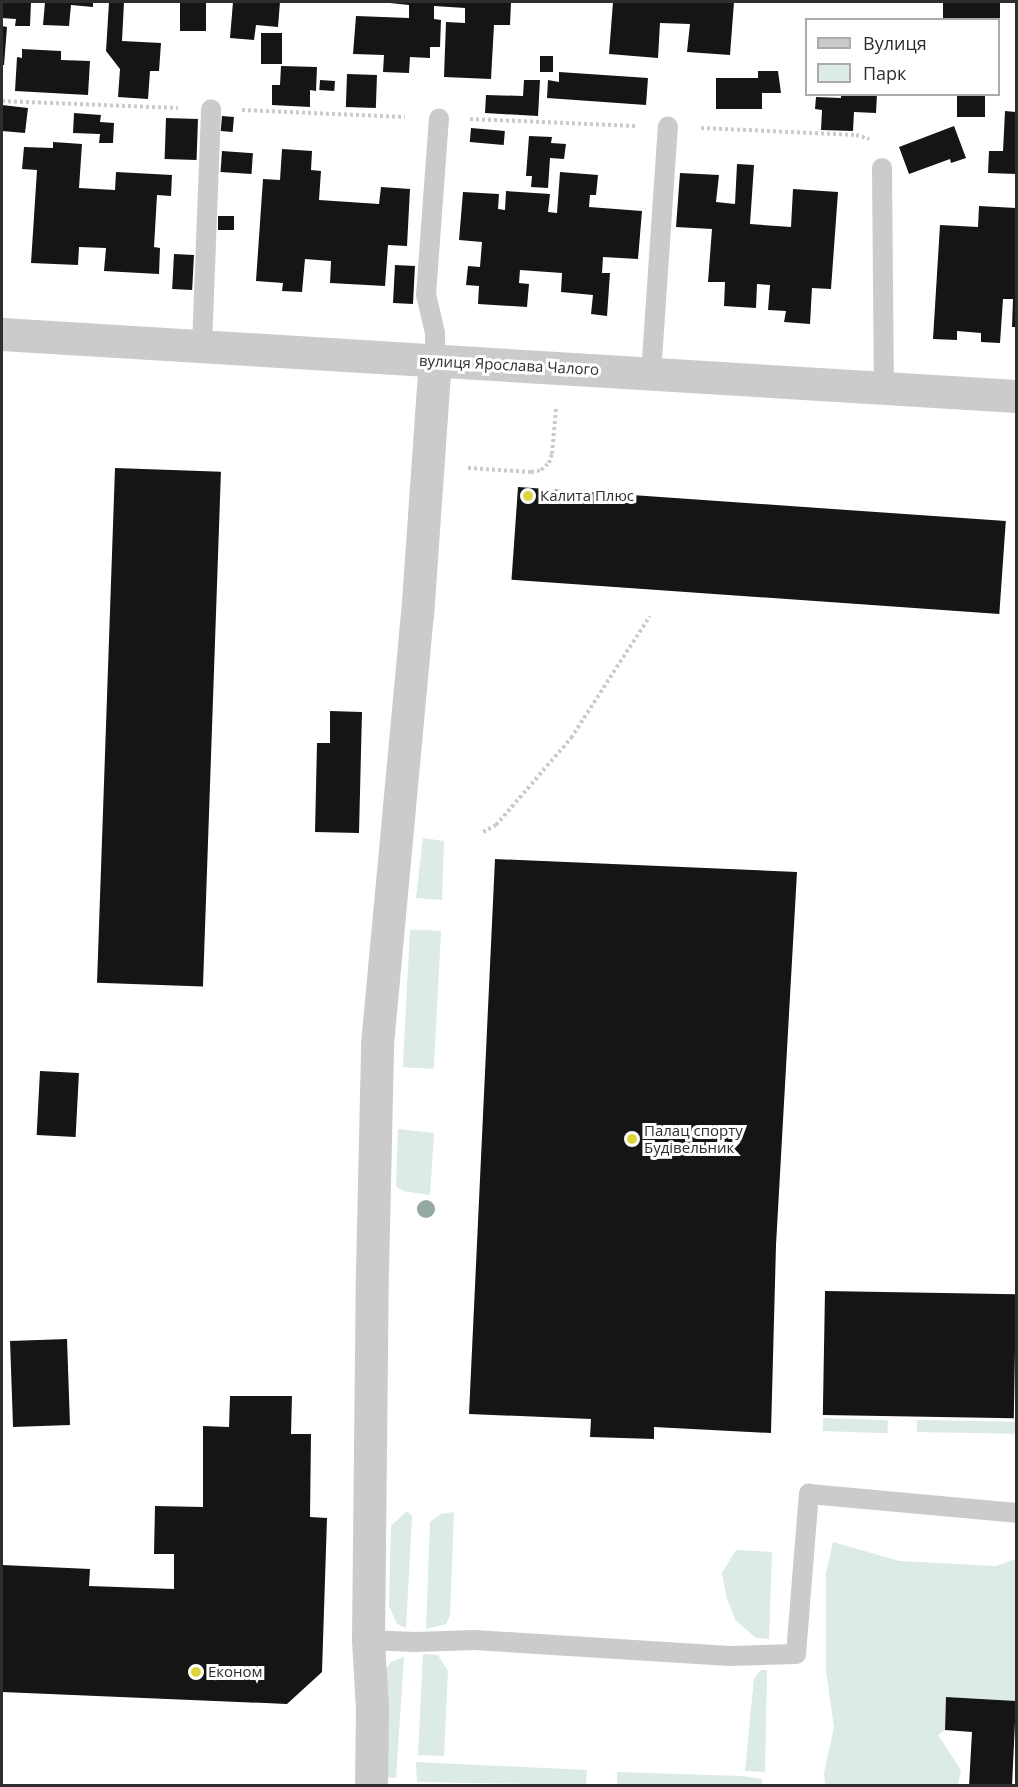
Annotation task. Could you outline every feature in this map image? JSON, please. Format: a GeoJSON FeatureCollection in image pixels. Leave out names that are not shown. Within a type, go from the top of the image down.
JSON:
{"type":"FeatureCollection","features":[{"type":"Feature","properties":{"kind":"street","name":"вулиця Ярослава Чалого"},"geometry":{"type":"LineString","coordinates":[[2,334],[1017,396]]}},
{"type":"Feature","properties":{"kind":"street"},"geometry":{"type":"LineString","coordinates":[[371,1785],[372,1709],[368,1640],[378,1044],[417,616],[435,361]]}},
{"type":"Feature","properties":{"kind":"lane"},"geometry":{"type":"LineString","coordinates":[[202,346],[211,109]]}},
{"type":"Feature","properties":{"kind":"lane"},"geometry":{"type":"LineString","coordinates":[[435,361],[435,333],[426,295],[439,118]]}},
{"type":"Feature","properties":{"kind":"lane"},"geometry":{"type":"LineString","coordinates":[[651,374],[668,127]]}},
{"type":"Feature","properties":{"kind":"lane"},"geometry":{"type":"LineString","coordinates":[[882,168],[884,387]]}},
{"type":"Feature","properties":{"kind":"lane"},"geometry":{"type":"LineString","coordinates":[[368,1640],[415,1642],[474,1640],[730,1656],[796,1654],[809,1494],[1017,1513]]}},
{"type":"Feature","properties":{"kind":"path"},"geometry":{"type":"LineString","coordinates":[[2,101],[144,106]]}},
{"type":"Feature","properties":{"kind":"path"},"geometry":{"type":"LineString","coordinates":[[238,110],[412,117]]}},
{"type":"Feature","properties":{"kind":"path"},"geometry":{"type":"LineString","coordinates":[[469,119],[645,127]]}},
{"type":"Feature","properties":{"kind":"path"},"geometry":{"type":"LineString","coordinates":[[690,128],[866,137],[880,151],[882,168]]}},
{"type":"Feature","properties":{"kind":"path"},"geometry":{"type":"LineString","coordinates":[[428,465],[531,472],[541,470],[549,463],[552,454],[560,368]]}},
{"type":"Feature","properties":{"kind":"path"},"geometry":{"type":"LineString","coordinates":[[483,832],[496,825],[571,738],[650,616]]}},
{"type":"Feature","properties":{"kind":"green space"},"geometry":{"type":"Polygon","coordinates":[[[423,838],[444,841],[442,900],[416,898],[423,838]]]}},
{"type":"Feature","properties":{"kind":"green space"},"geometry":{"type":"Polygon","coordinates":[[[410,929],[441,931],[434,1069],[403,1067],[410,929]]]}},
{"type":"Feature","properties":{"kind":"green space"},"geometry":{"type":"Polygon","coordinates":[[[398,1129],[434,1133],[430,1195],[403,1191],[396,1186],[398,1129]]]}},
{"type":"Feature","properties":{"kind":"green space"},"geometry":{"type":"Polygon","coordinates":[[[823,1418],[888,1420],[888,1433],[823,1431],[823,1418]]]}},
{"type":"Feature","properties":{"kind":"green space"},"geometry":{"type":"Polygon","coordinates":[[[917,1420],[1016,1422],[1016,1434],[917,1432],[917,1420]]]}},
{"type":"Feature","properties":{"kind":"green space"},"geometry":{"type":"Polygon","coordinates":[[[407,1511],[412,1516],[406,1628],[397,1624],[389,1606],[391,1526],[407,1511]]]}},
{"type":"Feature","properties":{"kind":"green space"},"geometry":{"type":"Polygon","coordinates":[[[454,1512],[450,1616],[446,1624],[426,1629],[430,1522],[441,1514],[454,1512]]]}},
{"type":"Feature","properties":{"kind":"green space"},"geometry":{"type":"Polygon","coordinates":[[[833,1542],[899,1561],[996,1566],[1016,1559],[1016,1701],[946,1697],[945,1730],[938,1735],[961,1770],[958,1785],[825,1786],[824,1773],[834,1727],[826,1671],[826,1573],[833,1542]]]}},
{"type":"Feature","properties":{"kind":"green space"},"geometry":{"type":"Polygon","coordinates":[[[736,1550],[772,1552],[769,1639],[756,1638],[736,1621],[727,1599],[722,1573],[736,1550]]]}},
{"type":"Feature","properties":{"kind":"green space"},"geometry":{"type":"Polygon","coordinates":[[[423,1654],[438,1655],[448,1671],[444,1756],[418,1755],[423,1654]]]}},
{"type":"Feature","properties":{"kind":"green space"},"geometry":{"type":"Polygon","coordinates":[[[404,1657],[396,1778],[383,1777],[386,1670],[391,1662],[404,1657]]]}},
{"type":"Feature","properties":{"kind":"green space"},"geometry":{"type":"Polygon","coordinates":[[[761,1670],[767,1670],[765,1772],[745,1771],[754,1678],[761,1670]]]}},
{"type":"Feature","properties":{"kind":"green space"},"geometry":{"type":"Polygon","coordinates":[[[416,1762],[587,1770],[586,1785],[417,1782],[416,1762]]]}},
{"type":"Feature","properties":{"kind":"green space"},"geometry":{"type":"Polygon","coordinates":[[[617,1772],[742,1776],[762,1779],[762,1786],[617,1785],[617,1772]]]}},
{"type":"Feature","properties":{"kind":"building"},"geometry":{"type":"Polygon","coordinates":[[[2,2],[31,2],[30,26],[15,26],[16,19],[2,18],[2,2]]]}},
{"type":"Feature","properties":{"kind":"building"},"geometry":{"type":"Polygon","coordinates":[[[45,2],[93,2],[93,7],[71,5],[69,26],[43,25],[45,2]]]}},
{"type":"Feature","properties":{"kind":"building"},"geometry":{"type":"Polygon","coordinates":[[[109,2],[124,2],[122,41],[161,43],[159,71],[150,71],[148,99],[118,97],[120,69],[106,51],[109,2]]]}},
{"type":"Feature","properties":{"kind":"building"},"geometry":{"type":"Polygon","coordinates":[[[180,2],[206,2],[206,31],[180,31],[180,2]]]}},
{"type":"Feature","properties":{"kind":"building"},"geometry":{"type":"Polygon","coordinates":[[[233,2],[280,2],[278,27],[256,25],[254,40],[230,38],[233,2]]]}},
{"type":"Feature","properties":{"kind":"building"},"geometry":{"type":"Polygon","coordinates":[[[380,2],[511,2],[510,25],[494,25],[491,79],[444,77],[446,22],[465,23],[465,8],[434,6],[434,19],[441,20],[440,47],[430,47],[430,58],[410,57],[409,73],[383,72],[384,55],[353,54],[356,16],[409,18],[409,5],[380,2]]]}},
{"type":"Feature","properties":{"kind":"building"},"geometry":{"type":"Polygon","coordinates":[[[613,2],[734,2],[730,55],[687,52],[690,24],[660,23],[658,58],[609,54],[613,2]]]}},
{"type":"Feature","properties":{"kind":"building"},"geometry":{"type":"Polygon","coordinates":[[[943,2],[1000,2],[1000,18],[943,18],[943,2]]]}},
{"type":"Feature","properties":{"kind":"building"},"geometry":{"type":"Polygon","coordinates":[[[2,26],[7,27],[4,65],[2,65],[2,26]]]}},
{"type":"Feature","properties":{"kind":"building"},"geometry":{"type":"Polygon","coordinates":[[[261,33],[282,33],[282,64],[261,64],[261,33]]]}},
{"type":"Feature","properties":{"kind":"building"},"geometry":{"type":"Polygon","coordinates":[[[22,49],[61,51],[61,60],[90,61],[88,95],[15,91],[17,57],[22,58],[22,49]]]}},
{"type":"Feature","properties":{"kind":"building"},"geometry":{"type":"Polygon","coordinates":[[[540,56],[553,56],[553,72],[540,72],[540,56]]]}},
{"type":"Feature","properties":{"kind":"building"},"geometry":{"type":"Polygon","coordinates":[[[281,66],[317,67],[316,91],[310,90],[310,107],[272,105],[272,85],[280,85],[281,66]]]}},
{"type":"Feature","properties":{"kind":"building"},"geometry":{"type":"Polygon","coordinates":[[[758,71],[778,71],[781,93],[762,93],[762,109],[716,109],[716,78],[758,78],[758,71]]]}},
{"type":"Feature","properties":{"kind":"building"},"geometry":{"type":"Polygon","coordinates":[[[559,72],[648,78],[646,105],[547,98],[548,80],[559,82],[559,72]]]}},
{"type":"Feature","properties":{"kind":"building"},"geometry":{"type":"Polygon","coordinates":[[[347,74],[377,75],[376,108],[346,107],[347,74]]]}},
{"type":"Feature","properties":{"kind":"building"},"geometry":{"type":"Polygon","coordinates":[[[320,80],[335,81],[334,91],[319,90],[320,80]]]}},
{"type":"Feature","properties":{"kind":"building"},"geometry":{"type":"Polygon","coordinates":[[[524,80],[540,80],[538,116],[485,113],[486,95],[523,96],[524,80]]]}},
{"type":"Feature","properties":{"kind":"building"},"geometry":{"type":"Polygon","coordinates":[[[841,96],[877,96],[876,113],[854,112],[853,131],[821,130],[822,110],[815,109],[816,97],[841,98],[841,96]]]}},
{"type":"Feature","properties":{"kind":"building"},"geometry":{"type":"Polygon","coordinates":[[[957,96],[985,96],[985,117],[957,117],[957,96]]]}},
{"type":"Feature","properties":{"kind":"building"},"geometry":{"type":"Polygon","coordinates":[[[2,105],[28,108],[25,133],[2,131],[2,105]]]}},
{"type":"Feature","properties":{"kind":"building"},"geometry":{"type":"Polygon","coordinates":[[[1005,111],[1016,112],[1016,174],[988,173],[989,151],[1003,151],[1005,111]]]}},
{"type":"Feature","properties":{"kind":"building"},"geometry":{"type":"Polygon","coordinates":[[[74,113],[101,115],[100,122],[114,123],[113,143],[99,143],[100,134],[73,133],[74,113]]]}},
{"type":"Feature","properties":{"kind":"building"},"geometry":{"type":"Polygon","coordinates":[[[222,116],[234,117],[233,132],[221,131],[222,116]]]}},
{"type":"Feature","properties":{"kind":"building"},"geometry":{"type":"Polygon","coordinates":[[[166,118],[198,119],[197,160],[165,159],[166,118]]]}},
{"type":"Feature","properties":{"kind":"building"},"geometry":{"type":"Polygon","coordinates":[[[954,126],[966,158],[951,163],[950,159],[909,174],[899,147],[954,126]]]}},
{"type":"Feature","properties":{"kind":"building"},"geometry":{"type":"Polygon","coordinates":[[[471,128],[505,131],[504,145],[470,142],[471,128]]]}},
{"type":"Feature","properties":{"kind":"building"},"geometry":{"type":"Polygon","coordinates":[[[529,136],[552,137],[551,143],[566,144],[564,159],[550,158],[548,188],[531,187],[532,176],[526,176],[529,136]]]}},
{"type":"Feature","properties":{"kind":"building"},"geometry":{"type":"Polygon","coordinates":[[[53,142],[82,144],[79,188],[115,190],[116,172],[172,175],[171,196],[157,195],[154,247],[160,248],[159,274],[104,271],[106,248],[79,247],[78,265],[31,263],[37,170],[22,169],[24,147],[53,148],[53,142]]]}},
{"type":"Feature","properties":{"kind":"building"},"geometry":{"type":"Polygon","coordinates":[[[282,149],[312,151],[311,170],[321,171],[319,200],[379,204],[381,187],[410,189],[407,246],[388,245],[385,286],[330,283],[331,261],[305,259],[302,292],[282,291],[283,283],[256,281],[263,179],[280,180],[282,149]]]}},
{"type":"Feature","properties":{"kind":"building"},"geometry":{"type":"Polygon","coordinates":[[[222,151],[253,153],[251,174],[221,172],[222,151]]]}},
{"type":"Feature","properties":{"kind":"building"},"geometry":{"type":"Polygon","coordinates":[[[737,164],[754,165],[750,224],[791,227],[793,189],[838,192],[831,289],[812,288],[810,324],[784,322],[786,311],[768,310],[770,285],[757,284],[756,308],[724,306],[725,282],[708,282],[712,229],[676,227],[680,173],[719,175],[716,202],[735,204],[737,164]]]}},
{"type":"Feature","properties":{"kind":"building"},"geometry":{"type":"Polygon","coordinates":[[[560,172],[598,175],[596,195],[590,195],[589,207],[642,211],[638,259],[603,257],[602,273],[610,273],[607,316],[591,314],[593,295],[561,292],[562,273],[520,270],[519,283],[529,284],[527,307],[478,304],[479,286],[466,285],[468,266],[480,267],[482,242],[459,240],[463,192],[499,194],[498,209],[505,210],[506,191],[550,194],[548,212],[557,213],[560,172]]]}},
{"type":"Feature","properties":{"kind":"building"},"geometry":{"type":"Polygon","coordinates":[[[979,206],[1016,208],[1016,327],[1012,327],[1013,299],[1003,299],[1000,343],[981,342],[981,333],[957,331],[957,340],[933,339],[940,225],[978,227],[979,206]]]}},
{"type":"Feature","properties":{"kind":"building"},"geometry":{"type":"Polygon","coordinates":[[[218,216],[234,216],[234,230],[218,230],[218,216]]]}},
{"type":"Feature","properties":{"kind":"building"},"geometry":{"type":"Polygon","coordinates":[[[174,254],[194,255],[192,290],[172,289],[174,254]]]}},
{"type":"Feature","properties":{"kind":"building"},"geometry":{"type":"Polygon","coordinates":[[[395,265],[415,266],[413,304],[393,303],[395,265]]]}},
{"type":"Feature","properties":{"kind":"building"},"geometry":{"type":"Polygon","coordinates":[[[115,468],[221,472],[203,986],[97,983],[115,468]]]}},
{"type":"Feature","properties":{"kind":"building"},"geometry":{"type":"Polygon","coordinates":[[[518,487],[1006,521],[999,614],[512,580],[518,487]]]}},
{"type":"Feature","properties":{"kind":"building"},"geometry":{"type":"Polygon","coordinates":[[[330,711],[362,712],[359,833],[315,832],[317,743],[330,743],[330,711]]]}},
{"type":"Feature","properties":{"kind":"building","name":"Палац спорту Будівельник"},"geometry":{"type":"Polygon","coordinates":[[[495,859],[797,872],[776,1245],[771,1433],[654,1427],[654,1439],[590,1437],[591,1419],[469,1414],[495,859]]]}},
{"type":"Feature","properties":{"kind":"building"},"geometry":{"type":"Polygon","coordinates":[[[40,1071],[79,1073],[76,1137],[37,1135],[40,1071]]]}},
{"type":"Feature","properties":{"kind":"building"},"geometry":{"type":"Polygon","coordinates":[[[825,1291],[1016,1294],[1014,1418],[823,1415],[825,1291]]]}},
{"type":"Feature","properties":{"kind":"building"},"geometry":{"type":"Polygon","coordinates":[[[67,1339],[70,1425],[13,1427],[10,1341],[67,1339]]]}},
{"type":"Feature","properties":{"kind":"building"},"geometry":{"type":"Polygon","coordinates":[[[230,1396],[292,1396],[291,1434],[311,1434],[310,1517],[327,1518],[322,1672],[287,1704],[2,1692],[2,1565],[90,1569],[89,1586],[174,1589],[174,1554],[154,1554],[155,1506],[203,1507],[203,1426],[229,1427],[230,1396]]]}},
{"type":"Feature","properties":{"kind":"building"},"geometry":{"type":"Polygon","coordinates":[[[946,1697],[1016,1701],[1012,1786],[969,1786],[972,1732],[945,1730],[946,1697]]]}},
{"type":"Feature","properties":{"kind":"place","name":"Калита Плюс"},"geometry":{"type":"Point","coordinates":[528,496]}},
{"type":"Feature","properties":{"kind":"place","name":"Палац спорту Будівельник"},"geometry":{"type":"Point","coordinates":[632,1139]}},
{"type":"Feature","properties":{"kind":"place","name":"Економ"},"geometry":{"type":"Point","coordinates":[196,1672]}}]}
